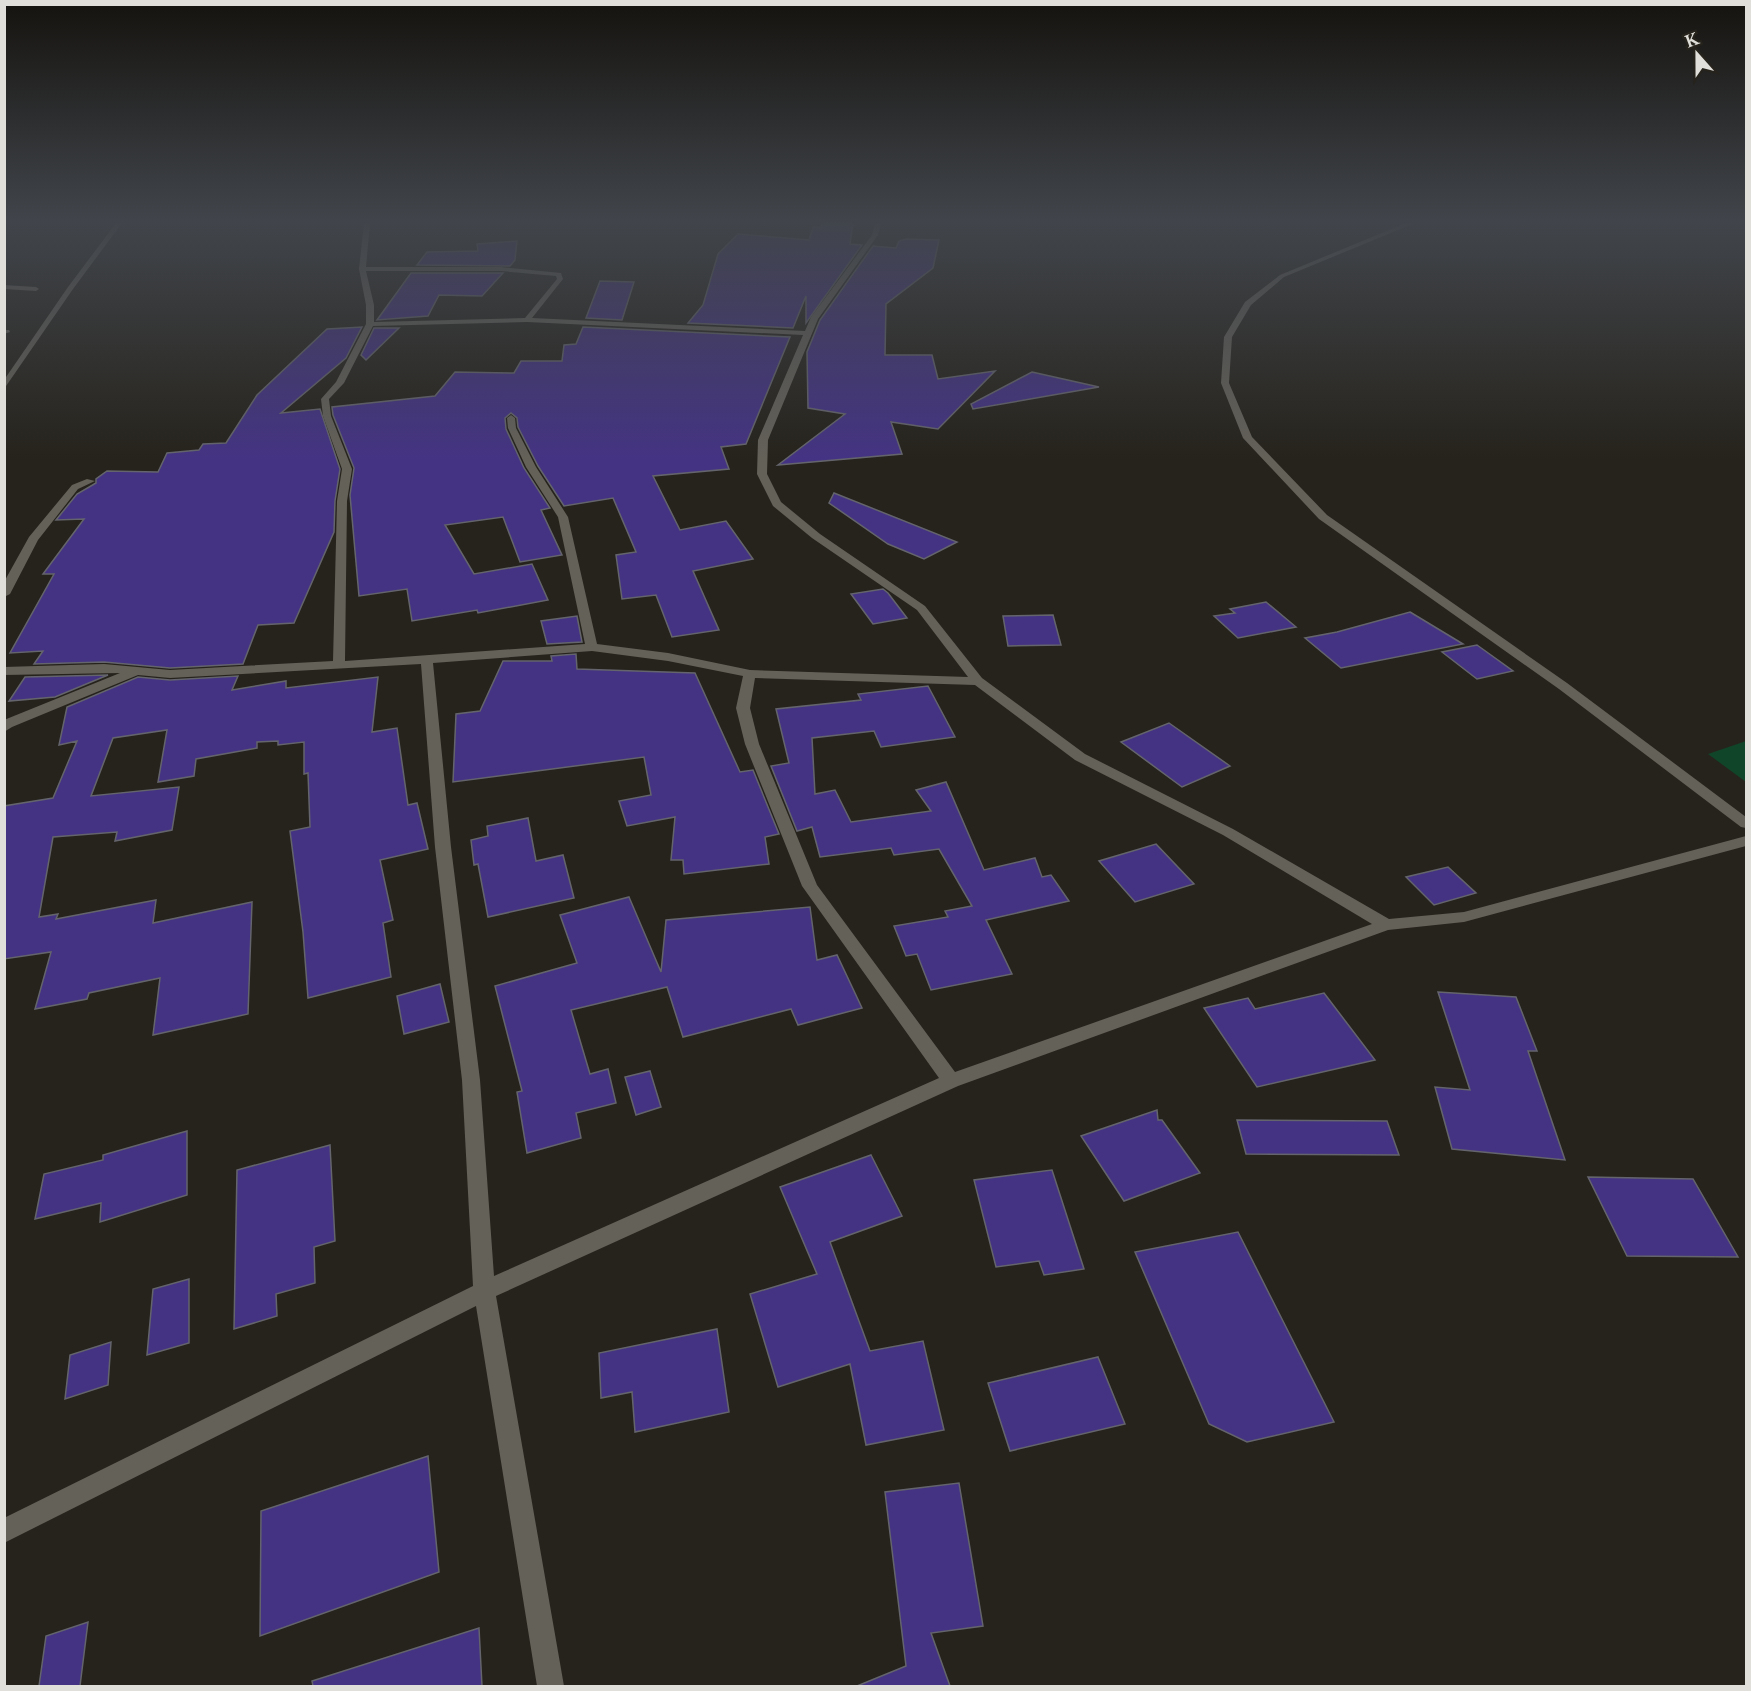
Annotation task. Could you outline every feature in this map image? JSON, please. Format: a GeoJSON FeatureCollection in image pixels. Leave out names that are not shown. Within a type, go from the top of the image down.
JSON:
{"type":"FeatureCollection","features":[{"type":"Feature","properties":{"kind":"street"},"geometry":{"type":"LineString","coordinates":[[4,387],[61,302]]}},
{"type":"Feature","properties":{"kind":"street"},"geometry":{"type":"LineString","coordinates":[[339,665],[342,501],[347,469],[327,416],[325,399],[340,383],[370,324],[369,302]]}},
{"type":"Feature","properties":{"kind":"street"},"geometry":{"type":"LineString","coordinates":[[527,320],[542,302]]}},
{"type":"Feature","properties":{"kind":"street"},"geometry":{"type":"LineString","coordinates":[[826,302],[814,319],[763,440],[762,474],[777,504],[816,536],[921,608],[978,681],[1080,757],[1228,832],[1386,925]]}},
{"type":"Feature","properties":{"kind":"street"},"geometry":{"type":"LineString","coordinates":[[1251,302],[1228,337],[1225,383],[1248,438],[1323,517],[1563,686],[1746,824]]}},
{"type":"Feature","properties":{"kind":"street"},"geometry":{"type":"LineString","coordinates":[[370,324],[527,320],[808,333]]}},
{"type":"Feature","properties":{"kind":"street"},"geometry":{"type":"LineString","coordinates":[[511,418],[512,428],[531,467],[563,518],[592,647]]}},
{"type":"Feature","properties":{"kind":"street"},"geometry":{"type":"LineString","coordinates":[[4,594],[33,539],[75,487],[90,481]]}},
{"type":"Feature","properties":{"kind":"street"},"geometry":{"type":"LineString","coordinates":[[4,671],[104,668],[170,674],[428,660],[592,647],[668,657],[750,674],[978,681]]}},
{"type":"Feature","properties":{"kind":"street"},"geometry":{"type":"LineString","coordinates":[[428,660],[443,847],[471,1080],[484,1291],[551,1686]]}},
{"type":"Feature","properties":{"kind":"street"},"geometry":{"type":"LineString","coordinates":[[4,728],[7,724],[138,670]]}},
{"type":"Feature","properties":{"kind":"street"},"geometry":{"type":"LineString","coordinates":[[750,674],[743,708],[752,744],[810,886],[951,1081]]}},
{"type":"Feature","properties":{"kind":"street"},"geometry":{"type":"LineString","coordinates":[[4,1531],[484,1291],[951,1081],[1386,925],[1464,917],[1746,841]]}},
{"type":"Feature","properties":{"kind":"green space"},"geometry":{"type":"Polygon","coordinates":[[[1746,741],[1746,782],[1708,754],[1746,741]]]}},
{"type":"Feature","properties":{"kind":"building"},"geometry":{"type":"Polygon","coordinates":[[[390,302],[435,302],[428,316],[377,320],[390,302]]]}},
{"type":"Feature","properties":{"kind":"building"},"geometry":{"type":"Polygon","coordinates":[[[592,302],[628,302],[622,320],[586,318],[592,302]]]}},
{"type":"Feature","properties":{"kind":"building"},"geometry":{"type":"Polygon","coordinates":[[[704,302],[804,302],[793,328],[688,323],[704,302]]]}},
{"type":"Feature","properties":{"kind":"building"},"geometry":{"type":"Polygon","coordinates":[[[806,302],[821,302],[806,323],[806,302]]]}},
{"type":"Feature","properties":{"kind":"building"},"geometry":{"type":"Polygon","coordinates":[[[833,302],[889,302],[886,304],[885,355],[932,355],[938,379],[995,371],[938,429],[891,422],[902,454],[778,465],[845,414],[808,408],[807,352],[820,320],[833,302]]]}},
{"type":"Feature","properties":{"kind":"building"},"geometry":{"type":"Polygon","coordinates":[[[362,327],[346,358],[281,413],[320,409],[340,469],[335,501],[334,532],[294,623],[258,625],[243,664],[170,668],[104,662],[34,664],[43,651],[10,653],[54,574],[43,574],[84,519],[56,520],[77,494],[96,483],[96,479],[107,471],[158,472],[167,453],[199,450],[203,444],[226,443],[257,395],[327,329],[362,327]]]}},
{"type":"Feature","properties":{"kind":"building"},"geometry":{"type":"Polygon","coordinates":[[[583,327],[790,337],[746,444],[721,447],[729,469],[653,476],[680,530],[726,521],[753,559],[693,571],[719,630],[672,637],[656,595],[622,599],[616,555],[636,552],[613,498],[564,506],[538,466],[518,427],[517,418],[511,413],[505,418],[506,429],[524,468],[550,508],[541,510],[562,555],[520,562],[503,517],[445,525],[474,574],[532,564],[548,600],[478,613],[477,610],[412,621],[407,589],[359,596],[350,495],[354,468],[332,407],[435,396],[455,372],[514,373],[521,361],[562,361],[564,345],[576,344],[583,327]]]}},
{"type":"Feature","properties":{"kind":"building"},"geometry":{"type":"Polygon","coordinates":[[[374,328],[399,328],[366,360],[361,355],[374,328]]]}},
{"type":"Feature","properties":{"kind":"building"},"geometry":{"type":"Polygon","coordinates":[[[1032,372],[1099,387],[973,409],[971,404],[1032,372]]]}},
{"type":"Feature","properties":{"kind":"building"},"geometry":{"type":"Polygon","coordinates":[[[834,493],[957,542],[924,559],[888,544],[829,503],[834,493]]]}},
{"type":"Feature","properties":{"kind":"building"},"geometry":{"type":"Polygon","coordinates":[[[883,589],[907,618],[873,624],[851,594],[883,589]]]}},
{"type":"Feature","properties":{"kind":"building"},"geometry":{"type":"Polygon","coordinates":[[[1266,602],[1296,627],[1238,638],[1214,616],[1235,613],[1230,609],[1266,602]]]}},
{"type":"Feature","properties":{"kind":"building"},"geometry":{"type":"Polygon","coordinates":[[[1410,612],[1463,644],[1341,668],[1305,638],[1337,632],[1410,612]]]}},
{"type":"Feature","properties":{"kind":"building"},"geometry":{"type":"Polygon","coordinates":[[[1053,615],[1061,645],[1008,646],[1003,616],[1053,615]]]}},
{"type":"Feature","properties":{"kind":"building"},"geometry":{"type":"Polygon","coordinates":[[[577,616],[582,642],[547,644],[541,621],[577,616]]]}},
{"type":"Feature","properties":{"kind":"building"},"geometry":{"type":"Polygon","coordinates":[[[1477,645],[1513,671],[1477,679],[1442,652],[1477,645]]]}},
{"type":"Feature","properties":{"kind":"building"},"geometry":{"type":"Polygon","coordinates":[[[576,654],[577,669],[695,673],[740,772],[753,770],[779,834],[765,837],[769,864],[684,874],[683,860],[671,860],[675,817],[627,826],[619,801],[651,795],[644,757],[453,782],[456,714],[480,711],[503,661],[552,661],[551,656],[576,654]]]}},
{"type":"Feature","properties":{"kind":"building"},"geometry":{"type":"Polygon","coordinates":[[[108,675],[55,697],[9,701],[25,677],[108,675]]]}},
{"type":"Feature","properties":{"kind":"building"},"geometry":{"type":"Polygon","coordinates":[[[238,676],[232,690],[286,681],[286,688],[378,677],[372,732],[397,728],[408,805],[417,803],[428,849],[380,860],[393,920],[383,923],[391,977],[308,998],[303,932],[290,831],[310,827],[308,773],[304,774],[304,742],[278,745],[278,741],[257,742],[257,748],[196,759],[194,776],[158,782],[167,730],[113,738],[91,796],[179,787],[172,830],[115,841],[117,832],[53,837],[39,917],[58,914],[56,919],[156,900],[153,923],[252,902],[248,1014],[153,1035],[160,978],[89,993],[87,999],[35,1009],[51,952],[4,959],[4,806],[53,798],[77,741],[59,745],[67,707],[138,677],[170,680],[238,676]]]}},
{"type":"Feature","properties":{"kind":"building"},"geometry":{"type":"Polygon","coordinates":[[[928,686],[955,737],[881,747],[874,731],[812,738],[815,794],[835,790],[851,822],[931,811],[916,790],[946,782],[984,870],[1035,858],[1042,877],[1051,875],[1069,901],[986,920],[1012,974],[931,990],[917,954],[906,956],[894,926],[948,917],[945,911],[972,906],[939,849],[894,855],[891,848],[820,857],[812,827],[797,831],[771,766],[789,763],[776,709],[861,700],[858,694],[928,686]]]}},
{"type":"Feature","properties":{"kind":"building"},"geometry":{"type":"Polygon","coordinates":[[[1169,723],[1230,766],[1182,787],[1121,742],[1169,723]]]}},
{"type":"Feature","properties":{"kind":"building"},"geometry":{"type":"Polygon","coordinates":[[[528,818],[536,861],[563,855],[574,898],[488,917],[478,864],[474,865],[471,840],[488,836],[487,826],[528,818]]]}},
{"type":"Feature","properties":{"kind":"building"},"geometry":{"type":"Polygon","coordinates":[[[1156,844],[1194,884],[1135,902],[1099,861],[1156,844]]]}},
{"type":"Feature","properties":{"kind":"building"},"geometry":{"type":"Polygon","coordinates":[[[1448,867],[1476,893],[1434,905],[1406,877],[1448,867]]]}},
{"type":"Feature","properties":{"kind":"building"},"geometry":{"type":"Polygon","coordinates":[[[629,897],[661,972],[666,920],[810,907],[817,960],[837,955],[862,1008],[798,1025],[791,1009],[683,1037],[667,987],[571,1010],[590,1074],[608,1069],[616,1103],[576,1113],[581,1138],[527,1153],[517,1092],[522,1091],[495,986],[577,963],[560,915],[629,897]]]}},
{"type":"Feature","properties":{"kind":"building"},"geometry":{"type":"Polygon","coordinates":[[[440,984],[449,1022],[404,1034],[397,996],[440,984]]]}},
{"type":"Feature","properties":{"kind":"building"},"geometry":{"type":"Polygon","coordinates":[[[1438,992],[1516,997],[1537,1051],[1528,1051],[1565,1160],[1452,1149],[1435,1087],[1470,1090],[1438,992]]]}},
{"type":"Feature","properties":{"kind":"building"},"geometry":{"type":"Polygon","coordinates":[[[1324,993],[1375,1060],[1257,1087],[1204,1008],[1248,998],[1255,1009],[1324,993]]]}},
{"type":"Feature","properties":{"kind":"building"},"geometry":{"type":"Polygon","coordinates":[[[650,1071],[661,1107],[636,1115],[625,1077],[650,1071]]]}},
{"type":"Feature","properties":{"kind":"building"},"geometry":{"type":"Polygon","coordinates":[[[1157,1110],[1158,1120],[1162,1120],[1200,1173],[1124,1201],[1081,1136],[1157,1110]]]}},
{"type":"Feature","properties":{"kind":"building"},"geometry":{"type":"Polygon","coordinates":[[[1237,1120],[1387,1121],[1399,1155],[1246,1154],[1237,1120]]]}},
{"type":"Feature","properties":{"kind":"building"},"geometry":{"type":"Polygon","coordinates":[[[187,1131],[187,1195],[100,1222],[101,1203],[35,1219],[44,1174],[103,1160],[103,1155],[187,1131]]]}},
{"type":"Feature","properties":{"kind":"building"},"geometry":{"type":"Polygon","coordinates":[[[330,1145],[335,1241],[314,1247],[315,1283],[276,1294],[277,1316],[234,1329],[237,1170],[330,1145]]]}},
{"type":"Feature","properties":{"kind":"building"},"geometry":{"type":"Polygon","coordinates":[[[871,1155],[902,1216],[830,1242],[870,1351],[923,1341],[944,1430],[866,1445],[850,1364],[778,1387],[750,1294],[817,1274],[780,1187],[871,1155]]]}},
{"type":"Feature","properties":{"kind":"building"},"geometry":{"type":"Polygon","coordinates":[[[1052,1170],[1084,1269],[1044,1275],[1039,1261],[996,1267],[974,1180],[1052,1170]]]}},
{"type":"Feature","properties":{"kind":"building"},"geometry":{"type":"Polygon","coordinates":[[[1588,1177],[1693,1179],[1738,1257],[1627,1256],[1588,1177]]]}},
{"type":"Feature","properties":{"kind":"building"},"geometry":{"type":"Polygon","coordinates":[[[1238,1232],[1334,1422],[1247,1442],[1209,1424],[1135,1252],[1238,1232]]]}},
{"type":"Feature","properties":{"kind":"building"},"geometry":{"type":"Polygon","coordinates":[[[189,1279],[189,1343],[147,1355],[153,1289],[189,1279]]]}},
{"type":"Feature","properties":{"kind":"building"},"geometry":{"type":"Polygon","coordinates":[[[717,1329],[729,1412],[635,1432],[632,1392],[601,1398],[599,1353],[717,1329]]]}},
{"type":"Feature","properties":{"kind":"building"},"geometry":{"type":"Polygon","coordinates":[[[111,1342],[108,1385],[65,1399],[70,1355],[111,1342]]]}},
{"type":"Feature","properties":{"kind":"building"},"geometry":{"type":"Polygon","coordinates":[[[1098,1357],[1125,1424],[1010,1451],[988,1383],[1098,1357]]]}},
{"type":"Feature","properties":{"kind":"building"},"geometry":{"type":"Polygon","coordinates":[[[428,1456],[439,1572],[260,1636],[261,1511],[428,1456]]]}},
{"type":"Feature","properties":{"kind":"building"},"geometry":{"type":"Polygon","coordinates":[[[959,1483],[983,1626],[931,1633],[950,1686],[857,1686],[906,1666],[885,1492],[959,1483]]]}},
{"type":"Feature","properties":{"kind":"building"},"geometry":{"type":"Polygon","coordinates":[[[88,1622],[80,1686],[39,1686],[46,1636],[88,1622]]]}},
{"type":"Feature","properties":{"kind":"building"},"geometry":{"type":"Polygon","coordinates":[[[479,1628],[482,1686],[313,1686],[312,1681],[479,1628]]]}}]}
